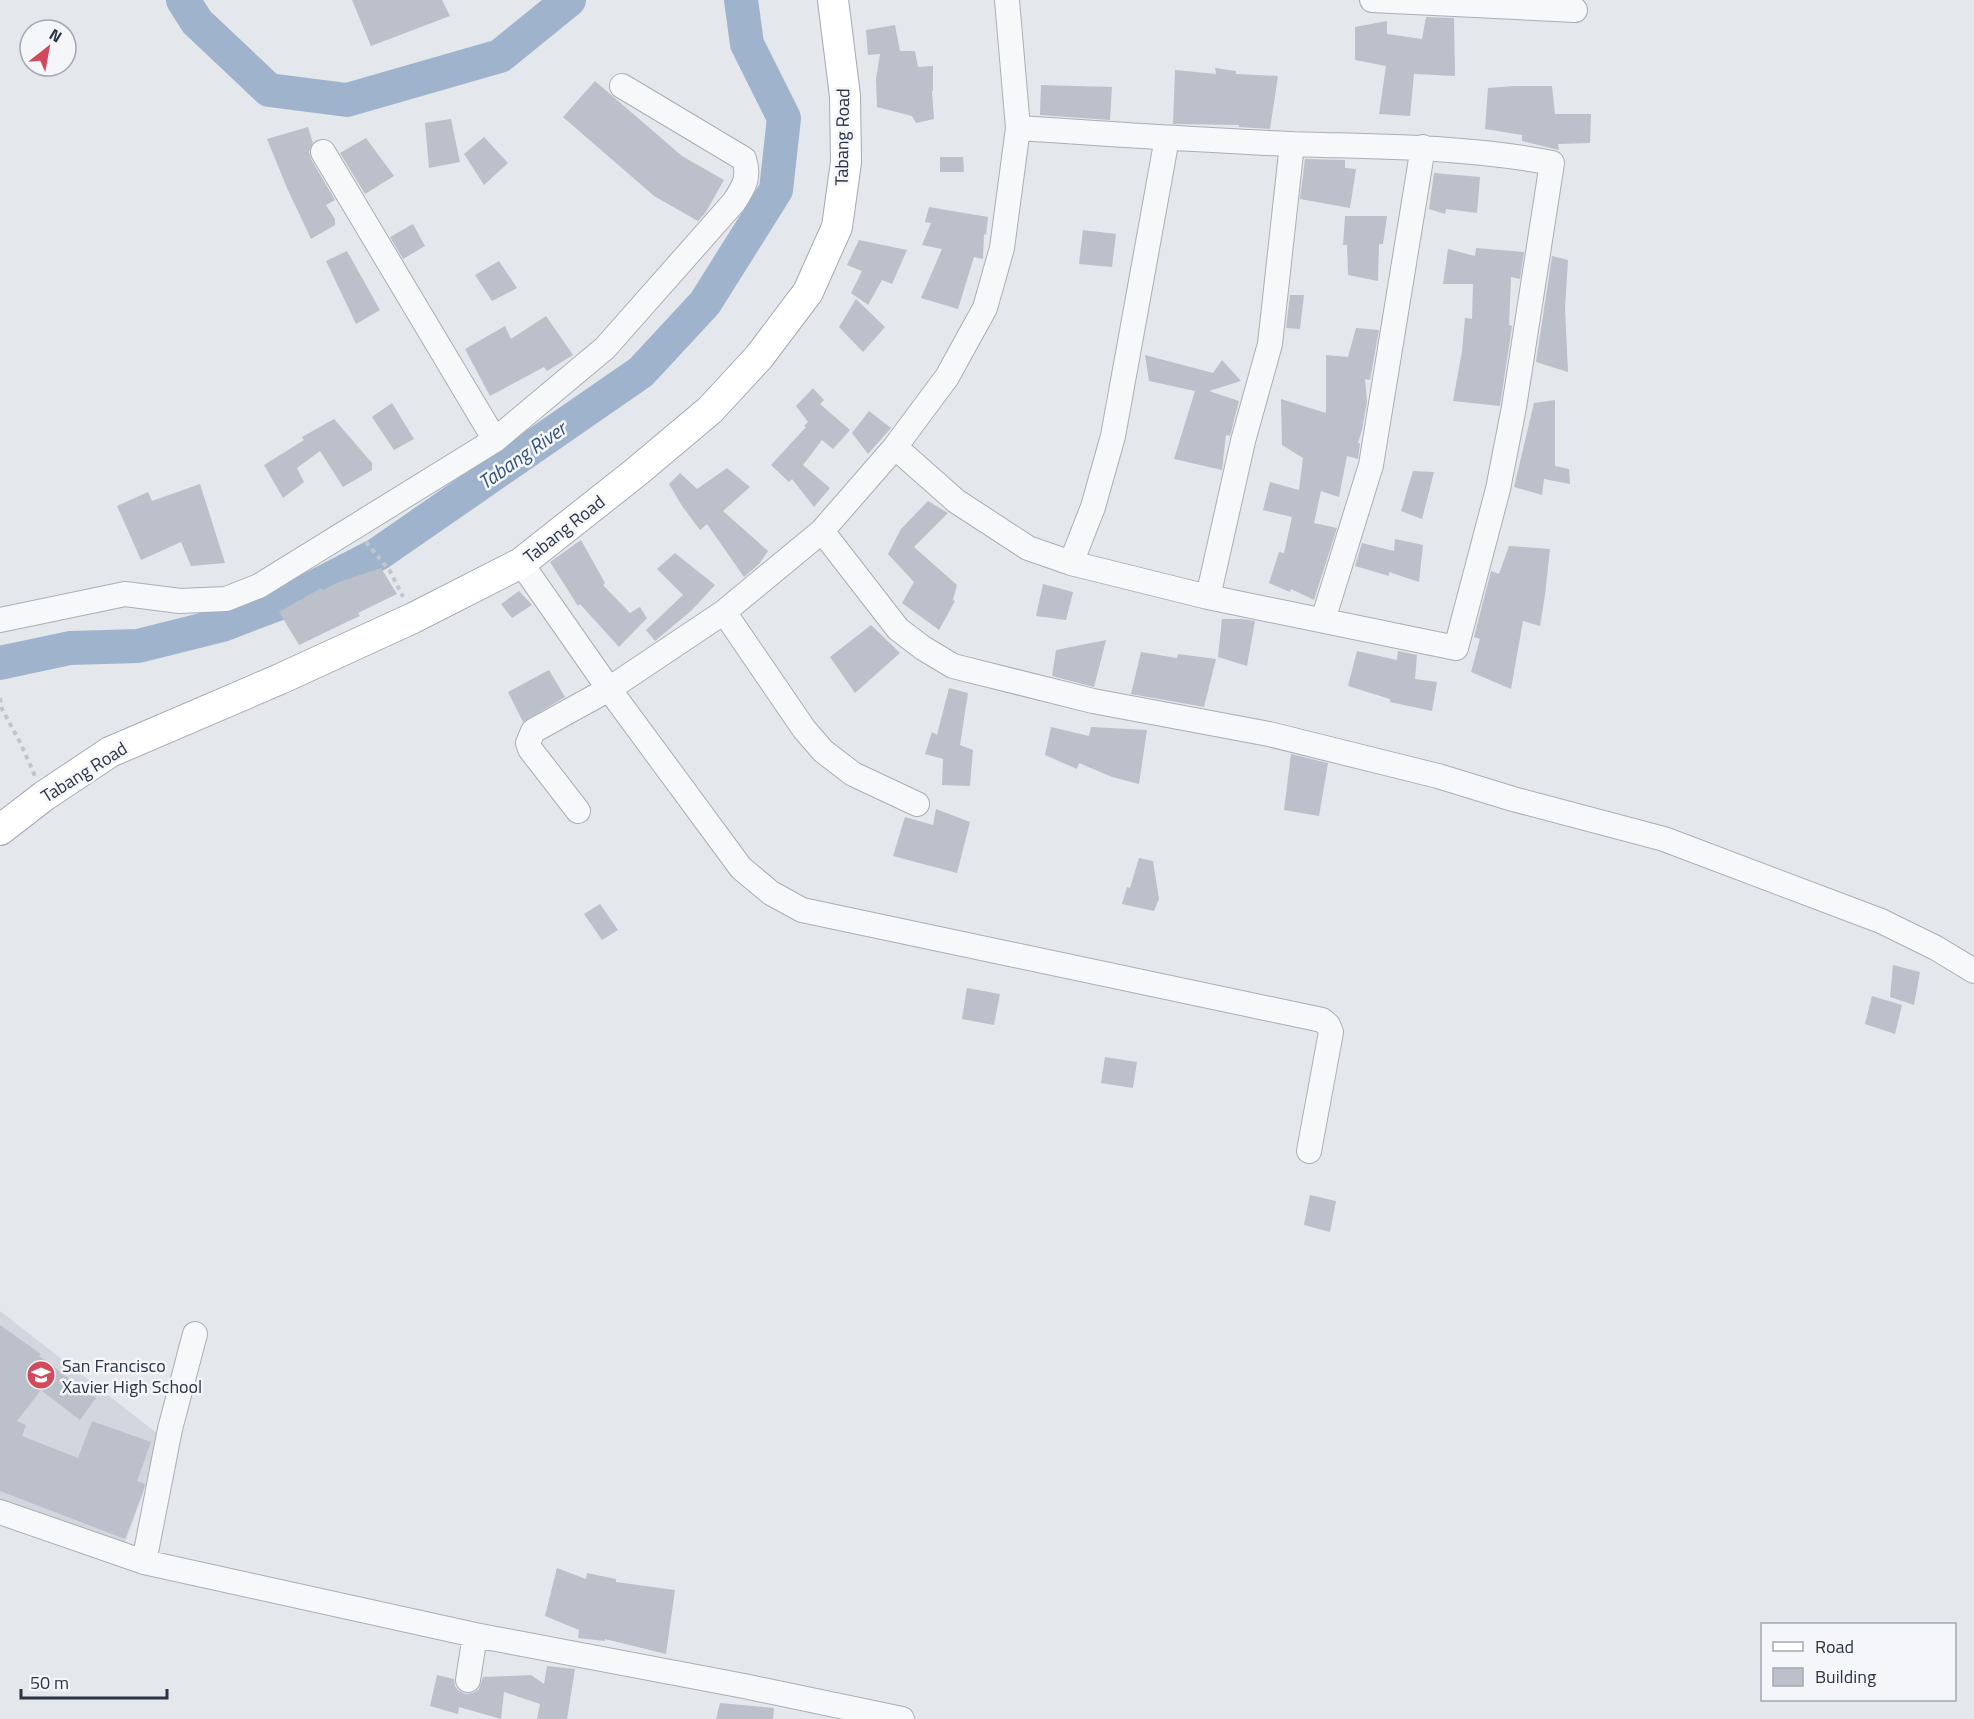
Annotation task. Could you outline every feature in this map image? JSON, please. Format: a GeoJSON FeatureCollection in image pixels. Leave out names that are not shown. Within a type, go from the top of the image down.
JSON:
{"type":"FeatureCollection","features":[{"type":"Feature","properties":{"kind":"main road","name":"Tabang Road"},"geometry":{"type":"LineString","coordinates":[[0,830],[44,796],[110,752],[280,679],[413,618],[521,563],[710,410],[759,357],[808,292],[837,227],[846,162],[845,96],[833,0]]}},
{"type":"Feature","properties":{"kind":"street"},"geometry":{"type":"LineString","coordinates":[[578,811],[530,749],[529,738],[532,731],[609,689],[724,612],[822,531],[895,447],[947,377],[985,308],[1002,248],[1018,128],[1007,0]]}},
{"type":"Feature","properties":{"kind":"street"},"geometry":{"type":"LineString","coordinates":[[1372,0],[1575,10]]}},
{"type":"Feature","properties":{"kind":"street"},"geometry":{"type":"LineString","coordinates":[[0,620],[125,594],[180,601],[226,599],[268,580],[495,440],[604,348],[734,202],[744,187],[748,171],[744,159],[622,86]]}},
{"type":"Feature","properties":{"kind":"street"},"geometry":{"type":"LineString","coordinates":[[895,447],[956,501],[1028,548],[1071,563],[1208,597],[1456,648],[1498,489],[1514,407],[1552,163],[1423,147],[1292,144],[1018,128]]}},
{"type":"Feature","properties":{"kind":"street"},"geometry":{"type":"LineString","coordinates":[[1071,563],[1093,507],[1113,436],[1167,138]]}},
{"type":"Feature","properties":{"kind":"street"},"geometry":{"type":"LineString","coordinates":[[1208,597],[1243,441],[1270,344],[1292,144]]}},
{"type":"Feature","properties":{"kind":"street"},"geometry":{"type":"LineString","coordinates":[[1323,620],[1371,465],[1423,147]]}},
{"type":"Feature","properties":{"kind":"street"},"geometry":{"type":"LineString","coordinates":[[323,152],[495,440]]}},
{"type":"Feature","properties":{"kind":"street"},"geometry":{"type":"LineString","coordinates":[[822,531],[898,629],[923,648],[953,666],[1093,701],[1269,734],[1438,776],[1513,800],[1664,839],[1881,921],[1936,948],[1974,971]]}},
{"type":"Feature","properties":{"kind":"street"},"geometry":{"type":"LineString","coordinates":[[521,563],[609,689],[741,868],[771,893],[802,909],[1322,1020],[1331,1032],[1309,1151]]}},
{"type":"Feature","properties":{"kind":"street"},"geometry":{"type":"LineString","coordinates":[[724,612],[804,729],[823,751],[853,774],[917,804]]}},
{"type":"Feature","properties":{"kind":"street"},"geometry":{"type":"LineString","coordinates":[[144,1562],[170,1429],[195,1334]]}},
{"type":"Feature","properties":{"kind":"street"},"geometry":{"type":"LineString","coordinates":[[0,1512],[144,1562],[475,1635],[902,1719]]}},
{"type":"Feature","properties":{"kind":"street"},"geometry":{"type":"LineString","coordinates":[[468,1680],[475,1635]]}},
{"type":"Feature","properties":{"kind":"path"},"geometry":{"type":"LineString","coordinates":[[367,545],[390,571]]}},
{"type":"Feature","properties":{"kind":"path"},"geometry":{"type":"LineString","coordinates":[[0,698],[2,709],[21,744],[44,796]]}},
{"type":"Feature","properties":{"kind":"shaded area","name":"San Francisco Xavier High School"},"geometry":{"type":"Polygon","coordinates":[[[0,1311],[163,1438],[124,1546],[0,1500],[0,1311]]]}},
{"type":"Feature","properties":{"kind":"building"},"geometry":{"type":"Polygon","coordinates":[[[352,0],[442,0],[450,16],[371,46],[352,0]]]}},
{"type":"Feature","properties":{"kind":"building"},"geometry":{"type":"Polygon","coordinates":[[[1426,17],[1454,18],[1455,76],[1414,74],[1410,116],[1379,114],[1386,66],[1355,60],[1355,27],[1387,21],[1387,34],[1422,39],[1426,17]]]}},
{"type":"Feature","properties":{"kind":"building"},"geometry":{"type":"Polygon","coordinates":[[[895,25],[900,51],[915,51],[918,67],[933,66],[934,119],[916,123],[912,116],[877,107],[876,79],[880,54],[868,55],[866,30],[895,25]]]}},
{"type":"Feature","properties":{"kind":"building"},"geometry":{"type":"Polygon","coordinates":[[[1215,68],[1236,71],[1236,74],[1278,76],[1270,129],[1239,127],[1239,125],[1173,124],[1175,70],[1216,74],[1215,68]]]}},
{"type":"Feature","properties":{"kind":"building"},"geometry":{"type":"Polygon","coordinates":[[[595,81],[682,156],[724,180],[706,212],[698,221],[654,196],[563,117],[595,81]]]}},
{"type":"Feature","properties":{"kind":"building"},"geometry":{"type":"Polygon","coordinates":[[[1041,85],[1112,87],[1110,120],[1040,115],[1041,85]]]}},
{"type":"Feature","properties":{"kind":"building"},"geometry":{"type":"Polygon","coordinates":[[[1552,86],[1555,114],[1591,114],[1590,143],[1558,144],[1559,150],[1522,141],[1522,135],[1485,129],[1488,88],[1552,86]]]}},
{"type":"Feature","properties":{"kind":"building"},"geometry":{"type":"Polygon","coordinates":[[[451,119],[460,162],[429,168],[425,123],[451,119]]]}},
{"type":"Feature","properties":{"kind":"building"},"geometry":{"type":"Polygon","coordinates":[[[308,127],[313,143],[309,152],[311,159],[335,200],[326,205],[335,219],[335,225],[311,239],[267,139],[308,127]]]}},
{"type":"Feature","properties":{"kind":"building"},"geometry":{"type":"Polygon","coordinates":[[[484,137],[508,163],[484,185],[464,154],[484,137]]]}},
{"type":"Feature","properties":{"kind":"building"},"geometry":{"type":"Polygon","coordinates":[[[366,138],[394,176],[365,194],[340,153],[366,138]]]}},
{"type":"Feature","properties":{"kind":"building"},"geometry":{"type":"Polygon","coordinates":[[[940,157],[963,157],[964,172],[940,172],[940,157]]]}},
{"type":"Feature","properties":{"kind":"building"},"geometry":{"type":"Polygon","coordinates":[[[1305,159],[1345,160],[1345,168],[1356,169],[1350,208],[1300,199],[1305,159]]]}},
{"type":"Feature","properties":{"kind":"building"},"geometry":{"type":"Polygon","coordinates":[[[1434,173],[1480,177],[1477,213],[1446,209],[1445,214],[1429,209],[1434,173]]]}},
{"type":"Feature","properties":{"kind":"building"},"geometry":{"type":"Polygon","coordinates":[[[929,207],[988,217],[986,235],[984,234],[983,259],[974,257],[958,309],[921,298],[942,249],[922,245],[931,223],[925,222],[929,207]]]}},
{"type":"Feature","properties":{"kind":"building"},"geometry":{"type":"Polygon","coordinates":[[[1345,216],[1387,216],[1383,244],[1379,244],[1378,281],[1348,275],[1347,245],[1343,245],[1345,216]]]}},
{"type":"Feature","properties":{"kind":"building"},"geometry":{"type":"Polygon","coordinates":[[[413,224],[425,246],[403,259],[390,237],[413,224]]]}},
{"type":"Feature","properties":{"kind":"building"},"geometry":{"type":"Polygon","coordinates":[[[1083,230],[1116,234],[1112,267],[1079,264],[1083,230]]]}},
{"type":"Feature","properties":{"kind":"building"},"geometry":{"type":"Polygon","coordinates":[[[859,240],[907,250],[892,284],[882,280],[868,305],[851,293],[862,271],[847,265],[859,240]]]}},
{"type":"Feature","properties":{"kind":"building"},"geometry":{"type":"Polygon","coordinates":[[[1476,248],[1524,252],[1520,279],[1511,277],[1509,325],[1512,326],[1500,406],[1453,401],[1465,318],[1472,319],[1473,284],[1443,284],[1448,249],[1475,256],[1476,248]]]}},
{"type":"Feature","properties":{"kind":"building"},"geometry":{"type":"Polygon","coordinates":[[[347,251],[380,310],[356,324],[326,261],[347,251]]]}},
{"type":"Feature","properties":{"kind":"building"},"geometry":{"type":"Polygon","coordinates":[[[1552,256],[1568,260],[1565,308],[1568,372],[1536,362],[1552,256]]]}},
{"type":"Feature","properties":{"kind":"building"},"geometry":{"type":"Polygon","coordinates":[[[499,261],[517,288],[492,301],[475,275],[499,261]]]}},
{"type":"Feature","properties":{"kind":"building"},"geometry":{"type":"Polygon","coordinates":[[[1290,295],[1304,295],[1300,329],[1286,328],[1290,295]]]}},
{"type":"Feature","properties":{"kind":"building"},"geometry":{"type":"Polygon","coordinates":[[[856,299],[885,327],[863,352],[839,327],[856,299]]]}},
{"type":"Feature","properties":{"kind":"building"},"geometry":{"type":"Polygon","coordinates":[[[546,316],[573,355],[547,371],[544,367],[490,396],[465,349],[505,326],[511,339],[546,316]]]}},
{"type":"Feature","properties":{"kind":"building"},"geometry":{"type":"Polygon","coordinates":[[[1356,328],[1379,330],[1370,380],[1365,379],[1367,402],[1358,443],[1360,443],[1358,459],[1347,456],[1339,497],[1321,491],[1314,523],[1337,528],[1314,600],[1291,589],[1290,592],[1269,583],[1279,552],[1284,553],[1292,517],[1263,510],[1270,482],[1299,490],[1303,458],[1282,445],[1281,399],[1326,413],[1326,355],[1348,357],[1356,328]]]}},
{"type":"Feature","properties":{"kind":"building"},"geometry":{"type":"Polygon","coordinates":[[[1145,355],[1213,373],[1222,360],[1241,381],[1209,391],[1239,401],[1230,436],[1226,435],[1222,470],[1174,459],[1195,391],[1149,381],[1145,355]]]}},
{"type":"Feature","properties":{"kind":"building"},"geometry":{"type":"Polygon","coordinates":[[[813,388],[824,400],[820,404],[850,430],[833,449],[822,440],[803,465],[830,488],[814,507],[792,479],[789,482],[771,465],[806,427],[804,426],[808,422],[796,406],[813,388]]]}},
{"type":"Feature","properties":{"kind":"building"},"geometry":{"type":"Polygon","coordinates":[[[1555,400],[1555,466],[1569,469],[1570,484],[1544,479],[1542,495],[1514,487],[1534,403],[1555,400]]]}},
{"type":"Feature","properties":{"kind":"building"},"geometry":{"type":"Polygon","coordinates":[[[392,403],[414,439],[394,450],[372,417],[392,403]]]}},
{"type":"Feature","properties":{"kind":"building"},"geometry":{"type":"Polygon","coordinates":[[[869,411],[891,428],[868,454],[852,433],[869,411]]]}},
{"type":"Feature","properties":{"kind":"building"},"geometry":{"type":"Polygon","coordinates":[[[334,419],[372,463],[372,470],[343,487],[320,451],[297,468],[304,482],[283,498],[264,465],[304,440],[302,437],[334,419]]]}},
{"type":"Feature","properties":{"kind":"building"},"geometry":{"type":"Polygon","coordinates":[[[727,468],[750,487],[723,511],[768,551],[759,564],[744,577],[707,524],[700,530],[669,484],[680,473],[697,489],[727,468]]]}},
{"type":"Feature","properties":{"kind":"building"},"geometry":{"type":"Polygon","coordinates":[[[1413,471],[1434,472],[1422,519],[1401,511],[1413,471]]]}},
{"type":"Feature","properties":{"kind":"building"},"geometry":{"type":"Polygon","coordinates":[[[200,484],[225,563],[191,566],[181,542],[141,560],[117,506],[148,492],[152,501],[200,484]]]}},
{"type":"Feature","properties":{"kind":"building"},"geometry":{"type":"Polygon","coordinates":[[[928,501],[948,513],[914,547],[957,585],[953,600],[955,601],[939,630],[902,603],[914,582],[888,554],[901,529],[928,501]]]}},
{"type":"Feature","properties":{"kind":"building"},"geometry":{"type":"Polygon","coordinates":[[[1395,539],[1423,545],[1419,582],[1389,572],[1389,576],[1355,566],[1362,543],[1394,551],[1395,539]]]}},
{"type":"Feature","properties":{"kind":"building"},"geometry":{"type":"Polygon","coordinates":[[[581,540],[605,583],[603,585],[630,613],[640,607],[647,618],[619,647],[580,604],[578,606],[550,562],[581,540]]]}},
{"type":"Feature","properties":{"kind":"building"},"geometry":{"type":"Polygon","coordinates":[[[1509,546],[1550,549],[1540,626],[1523,621],[1511,689],[1471,672],[1480,639],[1474,637],[1491,571],[1499,574],[1509,546]]]}},
{"type":"Feature","properties":{"kind":"building"},"geometry":{"type":"Polygon","coordinates":[[[675,553],[715,585],[692,610],[655,641],[646,630],[683,595],[657,569],[675,553]]]}},
{"type":"Feature","properties":{"kind":"building"},"geometry":{"type":"Polygon","coordinates":[[[381,568],[397,594],[358,613],[360,616],[299,645],[279,612],[321,588],[323,590],[339,582],[381,568]]]}},
{"type":"Feature","properties":{"kind":"building"},"geometry":{"type":"Polygon","coordinates":[[[1043,584],[1073,592],[1066,620],[1036,616],[1043,584]]]}},
{"type":"Feature","properties":{"kind":"building"},"geometry":{"type":"Polygon","coordinates":[[[519,591],[532,605],[512,618],[501,604],[519,591]]]}},
{"type":"Feature","properties":{"kind":"building"},"geometry":{"type":"Polygon","coordinates":[[[1222,619],[1255,621],[1247,666],[1218,657],[1222,619]]]}},
{"type":"Feature","properties":{"kind":"building"},"geometry":{"type":"Polygon","coordinates":[[[871,625],[900,653],[855,693],[830,657],[871,625]]]}},
{"type":"Feature","properties":{"kind":"building"},"geometry":{"type":"Polygon","coordinates":[[[1106,640],[1094,687],[1052,676],[1056,650],[1106,640]]]}},
{"type":"Feature","properties":{"kind":"building"},"geometry":{"type":"Polygon","coordinates":[[[1357,651],[1397,660],[1398,651],[1417,655],[1415,679],[1437,682],[1432,711],[1390,702],[1390,699],[1348,686],[1357,651]]]}},
{"type":"Feature","properties":{"kind":"building"},"geometry":{"type":"Polygon","coordinates":[[[1141,652],[1177,658],[1178,654],[1216,659],[1204,707],[1131,694],[1141,652]]]}},
{"type":"Feature","properties":{"kind":"building"},"geometry":{"type":"Polygon","coordinates":[[[549,670],[565,697],[523,722],[508,692],[549,670]]]}},
{"type":"Feature","properties":{"kind":"building"},"geometry":{"type":"Polygon","coordinates":[[[949,688],[968,693],[960,745],[973,750],[970,786],[942,785],[943,759],[925,754],[932,732],[937,735],[949,688]]]}},
{"type":"Feature","properties":{"kind":"building"},"geometry":{"type":"Polygon","coordinates":[[[1051,727],[1089,736],[1091,727],[1147,730],[1139,784],[1112,777],[1079,763],[1077,769],[1045,755],[1051,727]]]}},
{"type":"Feature","properties":{"kind":"building"},"geometry":{"type":"Polygon","coordinates":[[[1291,754],[1328,763],[1319,816],[1284,810],[1291,754]]]}},
{"type":"Feature","properties":{"kind":"building"},"geometry":{"type":"Polygon","coordinates":[[[936,809],[970,822],[957,873],[893,856],[905,817],[933,825],[936,809]]]}},
{"type":"Feature","properties":{"kind":"building"},"geometry":{"type":"Polygon","coordinates":[[[1139,858],[1153,861],[1159,899],[1154,911],[1122,904],[1127,887],[1130,888],[1139,858]]]}},
{"type":"Feature","properties":{"kind":"building"},"geometry":{"type":"Polygon","coordinates":[[[600,904],[618,930],[602,940],[584,914],[600,904]]]}},
{"type":"Feature","properties":{"kind":"building"},"geometry":{"type":"Polygon","coordinates":[[[1893,965],[1920,972],[1914,1005],[1890,997],[1893,965]]]}},
{"type":"Feature","properties":{"kind":"building"},"geometry":{"type":"Polygon","coordinates":[[[967,988],[1000,994],[994,1025],[962,1019],[967,988]]]}},
{"type":"Feature","properties":{"kind":"building"},"geometry":{"type":"Polygon","coordinates":[[[1872,996],[1902,1005],[1895,1034],[1865,1024],[1872,996]]]}},
{"type":"Feature","properties":{"kind":"building"},"geometry":{"type":"Polygon","coordinates":[[[1105,1057],[1137,1062],[1133,1088],[1101,1083],[1105,1057]]]}},
{"type":"Feature","properties":{"kind":"building"},"geometry":{"type":"Polygon","coordinates":[[[1310,1195],[1336,1201],[1330,1232],[1304,1225],[1310,1195]]]}},
{"type":"Feature","properties":{"kind":"building","name":"San Francisco Xavier High School"},"geometry":{"type":"Polygon","coordinates":[[[0,1325],[96,1398],[80,1420],[41,1390],[17,1421],[26,1425],[22,1436],[78,1458],[92,1421],[151,1442],[137,1481],[145,1484],[143,1492],[125,1539],[0,1491],[0,1325]]]}},
{"type":"Feature","properties":{"kind":"building"},"geometry":{"type":"Polygon","coordinates":[[[557,1568],[586,1579],[587,1573],[616,1579],[616,1582],[675,1590],[666,1654],[605,1639],[605,1641],[578,1638],[579,1630],[545,1616],[557,1568]]]}},
{"type":"Feature","properties":{"kind":"building"},"geometry":{"type":"Polygon","coordinates":[[[547,1666],[575,1669],[567,1719],[537,1719],[540,1704],[504,1692],[501,1719],[459,1707],[458,1714],[430,1706],[437,1675],[454,1679],[459,1691],[466,1694],[479,1689],[483,1677],[531,1675],[544,1684],[547,1666]]]}},
{"type":"Feature","properties":{"kind":"building"},"geometry":{"type":"Polygon","coordinates":[[[720,1703],[774,1708],[773,1719],[716,1719],[720,1703]]]}},
{"type":"Feature","properties":{"kind":"waterway","name":"Tabang River"},"geometry":{"type":"LineString","coordinates":[[183,0],[197,22],[269,90],[347,100],[500,56],[569,0]]}},
{"type":"Feature","properties":{"kind":"waterway","name":"Tabang River"},"geometry":{"type":"LineString","coordinates":[[0,663],[70,648],[138,646],[222,625],[293,598],[378,554],[641,372],[705,303],[776,190],[784,118],[747,44],[741,0]]}},
{"type":"Feature","properties":{"kind":"place","name":"San Francisco Xavier High School"},"geometry":{"type":"Point","coordinates":[41,1375]}}]}
